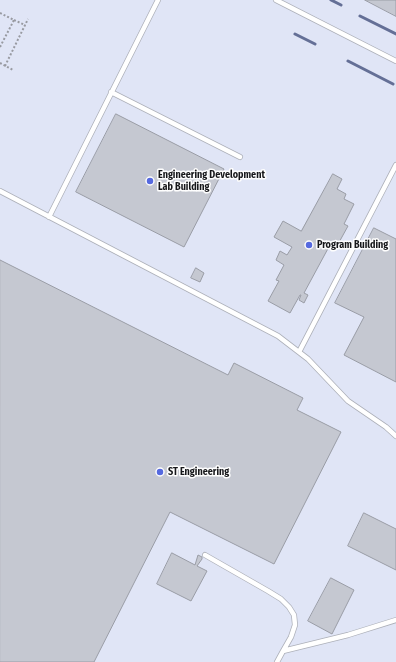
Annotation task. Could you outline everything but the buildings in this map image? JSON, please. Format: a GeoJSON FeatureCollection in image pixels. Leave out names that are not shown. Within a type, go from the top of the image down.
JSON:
{"type":"FeatureCollection","features":[{"type":"Feature","properties":{"kind":"lane"},"geometry":{"type":"LineString","coordinates":[[49,217],[158,0]]}},
{"type":"Feature","properties":{"kind":"lane"},"geometry":{"type":"LineString","coordinates":[[276,0],[396,61]]}},
{"type":"Feature","properties":{"kind":"lane"},"geometry":{"type":"LineString","coordinates":[[112,92],[240,157]]}},
{"type":"Feature","properties":{"kind":"lane"},"geometry":{"type":"LineString","coordinates":[[299,352],[396,165]]}},
{"type":"Feature","properties":{"kind":"lane"},"geometry":{"type":"LineString","coordinates":[[0,191],[278,336],[299,352],[348,401],[386,427],[396,436]]}},
{"type":"Feature","properties":{"kind":"lane"},"geometry":{"type":"LineString","coordinates":[[205,556],[268,591],[281,599],[289,607],[294,615],[295,624],[291,637],[277,662]]}},
{"type":"Feature","properties":{"kind":"lane"},"geometry":{"type":"LineString","coordinates":[[283,651],[348,635],[396,620]]}},
{"type":"Feature","properties":{"kind":"path"},"geometry":{"type":"LineString","coordinates":[[0,13],[25,25]]}},
{"type":"Feature","properties":{"kind":"path"},"geometry":{"type":"LineString","coordinates":[[4,66],[28,19]]}},
{"type":"Feature","properties":{"kind":"path"},"geometry":{"type":"LineString","coordinates":[[0,47],[14,20]]}},
{"type":"Feature","properties":{"kind":"path"},"geometry":{"type":"LineString","coordinates":[[0,63],[13,70]]}},
{"type":"Feature","properties":{"kind":"shaded area"},"geometry":{"type":"Polygon","coordinates":[[[0,0],[396,0],[396,662],[0,662],[0,0]]]}},
{"type":"Feature","properties":{"kind":"waterway"},"geometry":{"type":"LineString","coordinates":[[331,0],[341,5]]}},
{"type":"Feature","properties":{"kind":"waterway"},"geometry":{"type":"LineString","coordinates":[[360,16],[396,34]]}},
{"type":"Feature","properties":{"kind":"waterway"},"geometry":{"type":"LineString","coordinates":[[295,34],[315,44]]}},
{"type":"Feature","properties":{"kind":"waterway"},"geometry":{"type":"LineString","coordinates":[[348,61],[393,84]]}},
{"type":"Feature","properties":{"kind":"place","name":"Engineering Development Lab Building"},"geometry":{"type":"Point","coordinates":[150,181]}},
{"type":"Feature","properties":{"kind":"place","name":"Program Building"},"geometry":{"type":"Point","coordinates":[309,245]}},
{"type":"Feature","properties":{"kind":"place","name":"ST Engineering"},"geometry":{"type":"Point","coordinates":[160,472]}}]}
